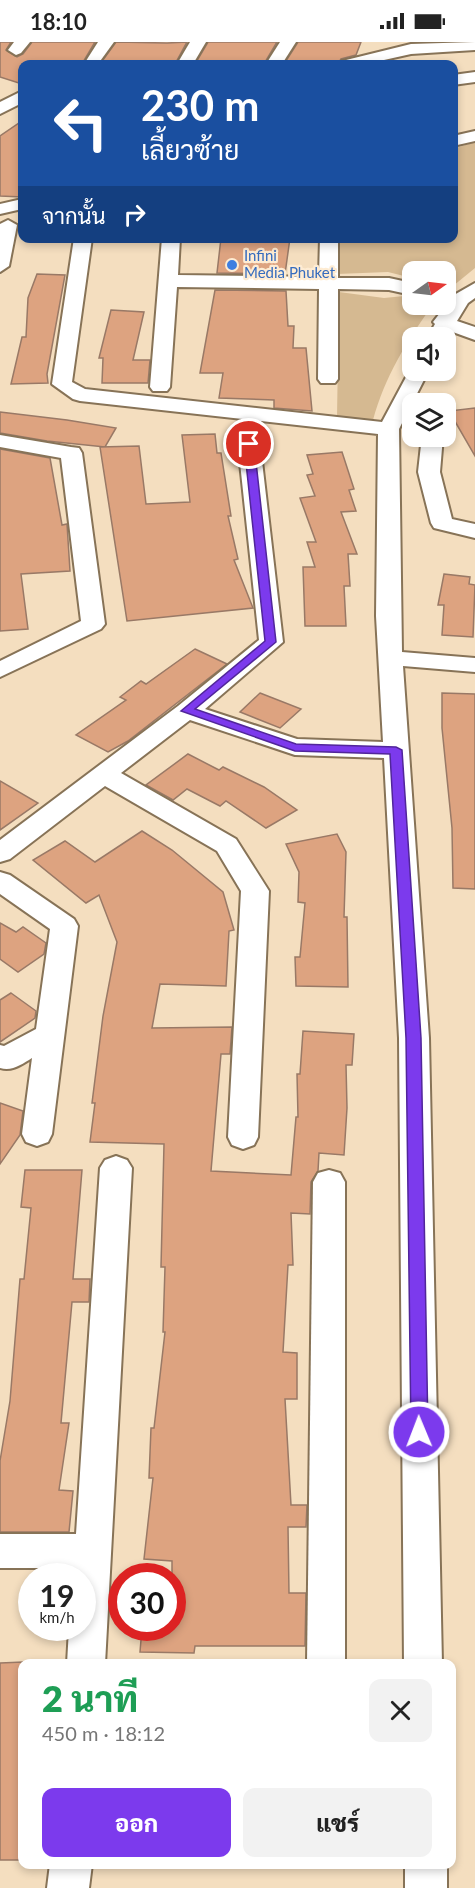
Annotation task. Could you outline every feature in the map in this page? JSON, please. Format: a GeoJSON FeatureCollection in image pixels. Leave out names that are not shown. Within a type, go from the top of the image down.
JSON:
{"type":"FeatureCollection","features":[{"type":"Feature","properties":{"kind":"street"},"geometry":{"type":"LineString","coordinates":[[93,60],[106,42]]}},
{"type":"Feature","properties":{"kind":"street"},"geometry":{"type":"LineString","coordinates":[[187,60],[198,42]]}},
{"type":"Feature","properties":{"kind":"street"},"geometry":{"type":"LineString","coordinates":[[277,60],[288,42]]}},
{"type":"Feature","properties":{"kind":"street"},"geometry":{"type":"LineString","coordinates":[[361,60],[406,46],[475,45]]}},
{"type":"Feature","properties":{"kind":"street"},"geometry":{"type":"LineString","coordinates":[[458,79],[475,77]]}},
{"type":"Feature","properties":{"kind":"street"},"geometry":{"type":"LineString","coordinates":[[0,109],[18,98]]}},
{"type":"Feature","properties":{"kind":"street"},"geometry":{"type":"LineString","coordinates":[[458,140],[475,136]]}},
{"type":"Feature","properties":{"kind":"street"},"geometry":{"type":"LineString","coordinates":[[0,266],[13,213]]}},
{"type":"Feature","properties":{"kind":"street"},"geometry":{"type":"LineString","coordinates":[[82,243],[62,384],[80,395],[389,429]]}},
{"type":"Feature","properties":{"kind":"street"},"geometry":{"type":"LineString","coordinates":[[160,387],[171,243]]}},
{"type":"Feature","properties":{"kind":"street"},"geometry":{"type":"LineString","coordinates":[[328,379],[329,243]]}},
{"type":"Feature","properties":{"kind":"street"},"geometry":{"type":"LineString","coordinates":[[168,281],[389,284],[402,287]]}},
{"type":"Feature","properties":{"kind":"street"},"geometry":{"type":"LineString","coordinates":[[442,327],[460,295]]}},
{"type":"Feature","properties":{"kind":"street"},"geometry":{"type":"LineString","coordinates":[[456,332],[475,334]]}},
{"type":"Feature","properties":{"kind":"street"},"geometry":{"type":"LineString","coordinates":[[413,381],[389,429],[388,616],[414,1038],[423,1659]]}},
{"type":"Feature","properties":{"kind":"street"},"geometry":{"type":"LineString","coordinates":[[0,441],[71,453],[93,624],[0,670]]}},
{"type":"Feature","properties":{"kind":"street"},"geometry":{"type":"LineString","coordinates":[[0,853],[187,711],[271,642],[249,444]]}},
{"type":"Feature","properties":{"kind":"street"},"geometry":{"type":"LineString","coordinates":[[432,447],[429,472],[442,523],[475,531]]}},
{"type":"Feature","properties":{"kind":"street"},"geometry":{"type":"LineString","coordinates":[[390,658],[475,666]]}},
{"type":"Feature","properties":{"kind":"street"},"geometry":{"type":"LineString","coordinates":[[187,711],[295,747],[396,750]]}},
{"type":"Feature","properties":{"kind":"street"},"geometry":{"type":"LineString","coordinates":[[103,774],[227,845],[255,891],[243,1137]]}},
{"type":"Feature","properties":{"kind":"street"},"geometry":{"type":"LineString","coordinates":[[0,881],[64,926],[37,1134]]}},
{"type":"Feature","properties":{"kind":"street"},"geometry":{"type":"LineString","coordinates":[[0,1056],[6,1059],[50,1034]]}},
{"type":"Feature","properties":{"kind":"street"},"geometry":{"type":"LineString","coordinates":[[86,1659],[116,1168]]}},
{"type":"Feature","properties":{"kind":"street"},"geometry":{"type":"LineString","coordinates":[[326,1659],[329,1182]]}},
{"type":"Feature","properties":{"kind":"street"},"geometry":{"type":"LineString","coordinates":[[0,1551],[93,1551]]}},
{"type":"Feature","properties":{"kind":"street"},"geometry":{"type":"LineString","coordinates":[[68,1888],[70,1869]]}},
{"type":"Feature","properties":{"kind":"street"},"geometry":{"type":"LineString","coordinates":[[426,1869],[426,1888]]}},
{"type":"Feature","properties":{"kind":"shaded area"},"geometry":{"type":"Polygon","coordinates":[[[475,142],[475,268],[456,284],[456,261],[402,261],[402,276],[388,272],[337,274],[339,243],[458,243],[458,147],[475,142]]]}},
{"type":"Feature","properties":{"kind":"shaded area"},"geometry":{"type":"Polygon","coordinates":[[[339,292],[384,298],[402,296],[402,315],[426,315],[418,327],[402,327],[402,352],[384,389],[373,420],[337,417],[339,292]]]}},
{"type":"Feature","properties":{"kind":"building"},"geometry":{"type":"Polygon","coordinates":[[[0,42],[11,42],[6,50],[17,57],[23,54],[32,42],[95,42],[84,60],[18,60],[18,83],[0,77],[0,42]]]}},
{"type":"Feature","properties":{"kind":"building"},"geometry":{"type":"Polygon","coordinates":[[[116,42],[187,42],[177,60],[103,60],[116,42]]]}},
{"type":"Feature","properties":{"kind":"building"},"geometry":{"type":"Polygon","coordinates":[[[208,42],[277,42],[266,60],[197,60],[208,42]]]}},
{"type":"Feature","properties":{"kind":"building"},"geometry":{"type":"Polygon","coordinates":[[[298,42],[361,42],[356,55],[340,60],[287,60],[298,42]]]}},
{"type":"Feature","properties":{"kind":"building"},"geometry":{"type":"Polygon","coordinates":[[[18,124],[18,197],[0,196],[0,136],[18,124]]]}},
{"type":"Feature","properties":{"kind":"building"},"geometry":{"type":"Polygon","coordinates":[[[220,243],[289,243],[285,274],[217,273],[220,243]]]}},
{"type":"Feature","properties":{"kind":"building"},"geometry":{"type":"Polygon","coordinates":[[[37,274],[65,275],[47,374],[48,383],[11,384],[22,337],[26,337],[28,298],[37,274]]]}},
{"type":"Feature","properties":{"kind":"building"},"geometry":{"type":"Polygon","coordinates":[[[215,290],[286,291],[288,326],[294,326],[293,348],[306,348],[312,411],[274,408],[274,400],[219,398],[223,373],[200,373],[215,290]]]}},
{"type":"Feature","properties":{"kind":"building"},"geometry":{"type":"Polygon","coordinates":[[[111,310],[144,312],[133,360],[150,360],[148,383],[102,383],[103,358],[99,358],[111,310]]]}},
{"type":"Feature","properties":{"kind":"building"},"geometry":{"type":"Polygon","coordinates":[[[475,408],[475,456],[456,423],[456,410],[475,408]]]}},
{"type":"Feature","properties":{"kind":"building"},"geometry":{"type":"Polygon","coordinates":[[[0,412],[116,428],[105,447],[47,441],[0,433],[0,412]]]}},
{"type":"Feature","properties":{"kind":"building"},"geometry":{"type":"Polygon","coordinates":[[[215,434],[217,453],[221,453],[231,516],[228,516],[238,559],[234,560],[253,608],[127,621],[100,447],[139,446],[146,504],[190,502],[182,435],[215,434]]]}},
{"type":"Feature","properties":{"kind":"building"},"geometry":{"type":"Polygon","coordinates":[[[0,449],[50,458],[62,525],[67,524],[70,571],[21,574],[28,629],[0,631],[0,449]]]}},
{"type":"Feature","properties":{"kind":"building"},"geometry":{"type":"Polygon","coordinates":[[[342,452],[354,489],[349,490],[356,511],[341,512],[357,554],[348,554],[350,586],[344,586],[346,626],[305,626],[303,567],[315,567],[307,542],[316,542],[300,498],[315,496],[307,475],[313,474],[307,455],[342,452]]]}},
{"type":"Feature","properties":{"kind":"building"},"geometry":{"type":"Polygon","coordinates":[[[444,574],[470,577],[469,584],[475,585],[473,637],[442,635],[444,605],[438,605],[444,574]]]}},
{"type":"Feature","properties":{"kind":"building"},"geometry":{"type":"Polygon","coordinates":[[[195,649],[227,664],[128,741],[108,752],[76,735],[126,700],[120,697],[141,681],[146,684],[195,649]]]}},
{"type":"Feature","properties":{"kind":"building"},"geometry":{"type":"Polygon","coordinates":[[[260,693],[301,709],[280,728],[240,712],[260,693]]]}},
{"type":"Feature","properties":{"kind":"building"},"geometry":{"type":"Polygon","coordinates":[[[442,693],[475,694],[475,889],[453,888],[452,828],[442,728],[442,693]]]}},
{"type":"Feature","properties":{"kind":"building"},"geometry":{"type":"Polygon","coordinates":[[[188,754],[219,770],[223,767],[264,787],[297,810],[266,828],[226,801],[220,806],[187,789],[173,800],[146,785],[188,754]]]}},
{"type":"Feature","properties":{"kind":"building"},"geometry":{"type":"Polygon","coordinates":[[[0,781],[38,803],[0,830],[0,781]]]}},
{"type":"Feature","properties":{"kind":"building"},"geometry":{"type":"Polygon","coordinates":[[[142,831],[172,850],[223,892],[234,930],[229,931],[226,986],[160,984],[152,1028],[232,1027],[230,1054],[221,1054],[211,1171],[291,1175],[296,1117],[298,1117],[297,1074],[300,1074],[303,1031],[354,1034],[352,1065],[346,1065],[347,1108],[344,1155],[319,1153],[318,1171],[311,1182],[310,1214],[291,1213],[293,1265],[288,1265],[283,1352],[297,1353],[297,1399],[285,1399],[291,1505],[307,1505],[306,1527],[288,1527],[289,1593],[306,1593],[305,1646],[195,1646],[194,1653],[140,1652],[141,1641],[186,1641],[186,1563],[144,1559],[153,1478],[149,1478],[151,1428],[154,1428],[165,1332],[163,1332],[165,1267],[161,1267],[164,1144],[90,1142],[95,1103],[92,1103],[103,1016],[117,942],[99,895],[86,903],[33,860],[65,841],[95,862],[142,831]]]}},
{"type":"Feature","properties":{"kind":"building"},"geometry":{"type":"Polygon","coordinates":[[[337,834],[346,852],[344,917],[347,917],[348,987],[296,986],[295,957],[300,957],[305,903],[298,902],[299,872],[286,844],[337,834]]]}},
{"type":"Feature","properties":{"kind":"building"},"geometry":{"type":"Polygon","coordinates":[[[0,923],[16,932],[23,927],[46,943],[44,954],[18,972],[0,959],[0,923]]]}},
{"type":"Feature","properties":{"kind":"building"},"geometry":{"type":"Polygon","coordinates":[[[11,993],[36,1011],[35,1018],[0,1042],[0,1000],[11,993]]]}},
{"type":"Feature","properties":{"kind":"building"},"geometry":{"type":"Polygon","coordinates":[[[0,1103],[23,1111],[20,1135],[0,1164],[0,1103]]]}},
{"type":"Feature","properties":{"kind":"building"},"geometry":{"type":"Polygon","coordinates":[[[25,1170],[82,1170],[73,1279],[90,1279],[89,1302],[72,1302],[61,1423],[69,1423],[59,1490],[73,1491],[69,1532],[0,1532],[0,1461],[10,1401],[20,1279],[24,1279],[31,1208],[21,1207],[25,1170]]]}},
{"type":"Feature","properties":{"kind":"building"},"geometry":{"type":"Polygon","coordinates":[[[18,1662],[18,1860],[0,1860],[0,1663],[18,1662]]]}},
{"type":"Feature","properties":{"kind":"place","name":"Infini Media Phuket"},"geometry":{"type":"Point","coordinates":[232,265]}},
{"type":"Feature","properties":{"kind":"route"},"geometry":{"type":"LineString","coordinates":[[249,444],[271,642],[187,711],[295,747],[396,750],[414,1038],[419,1432]]}}]}
